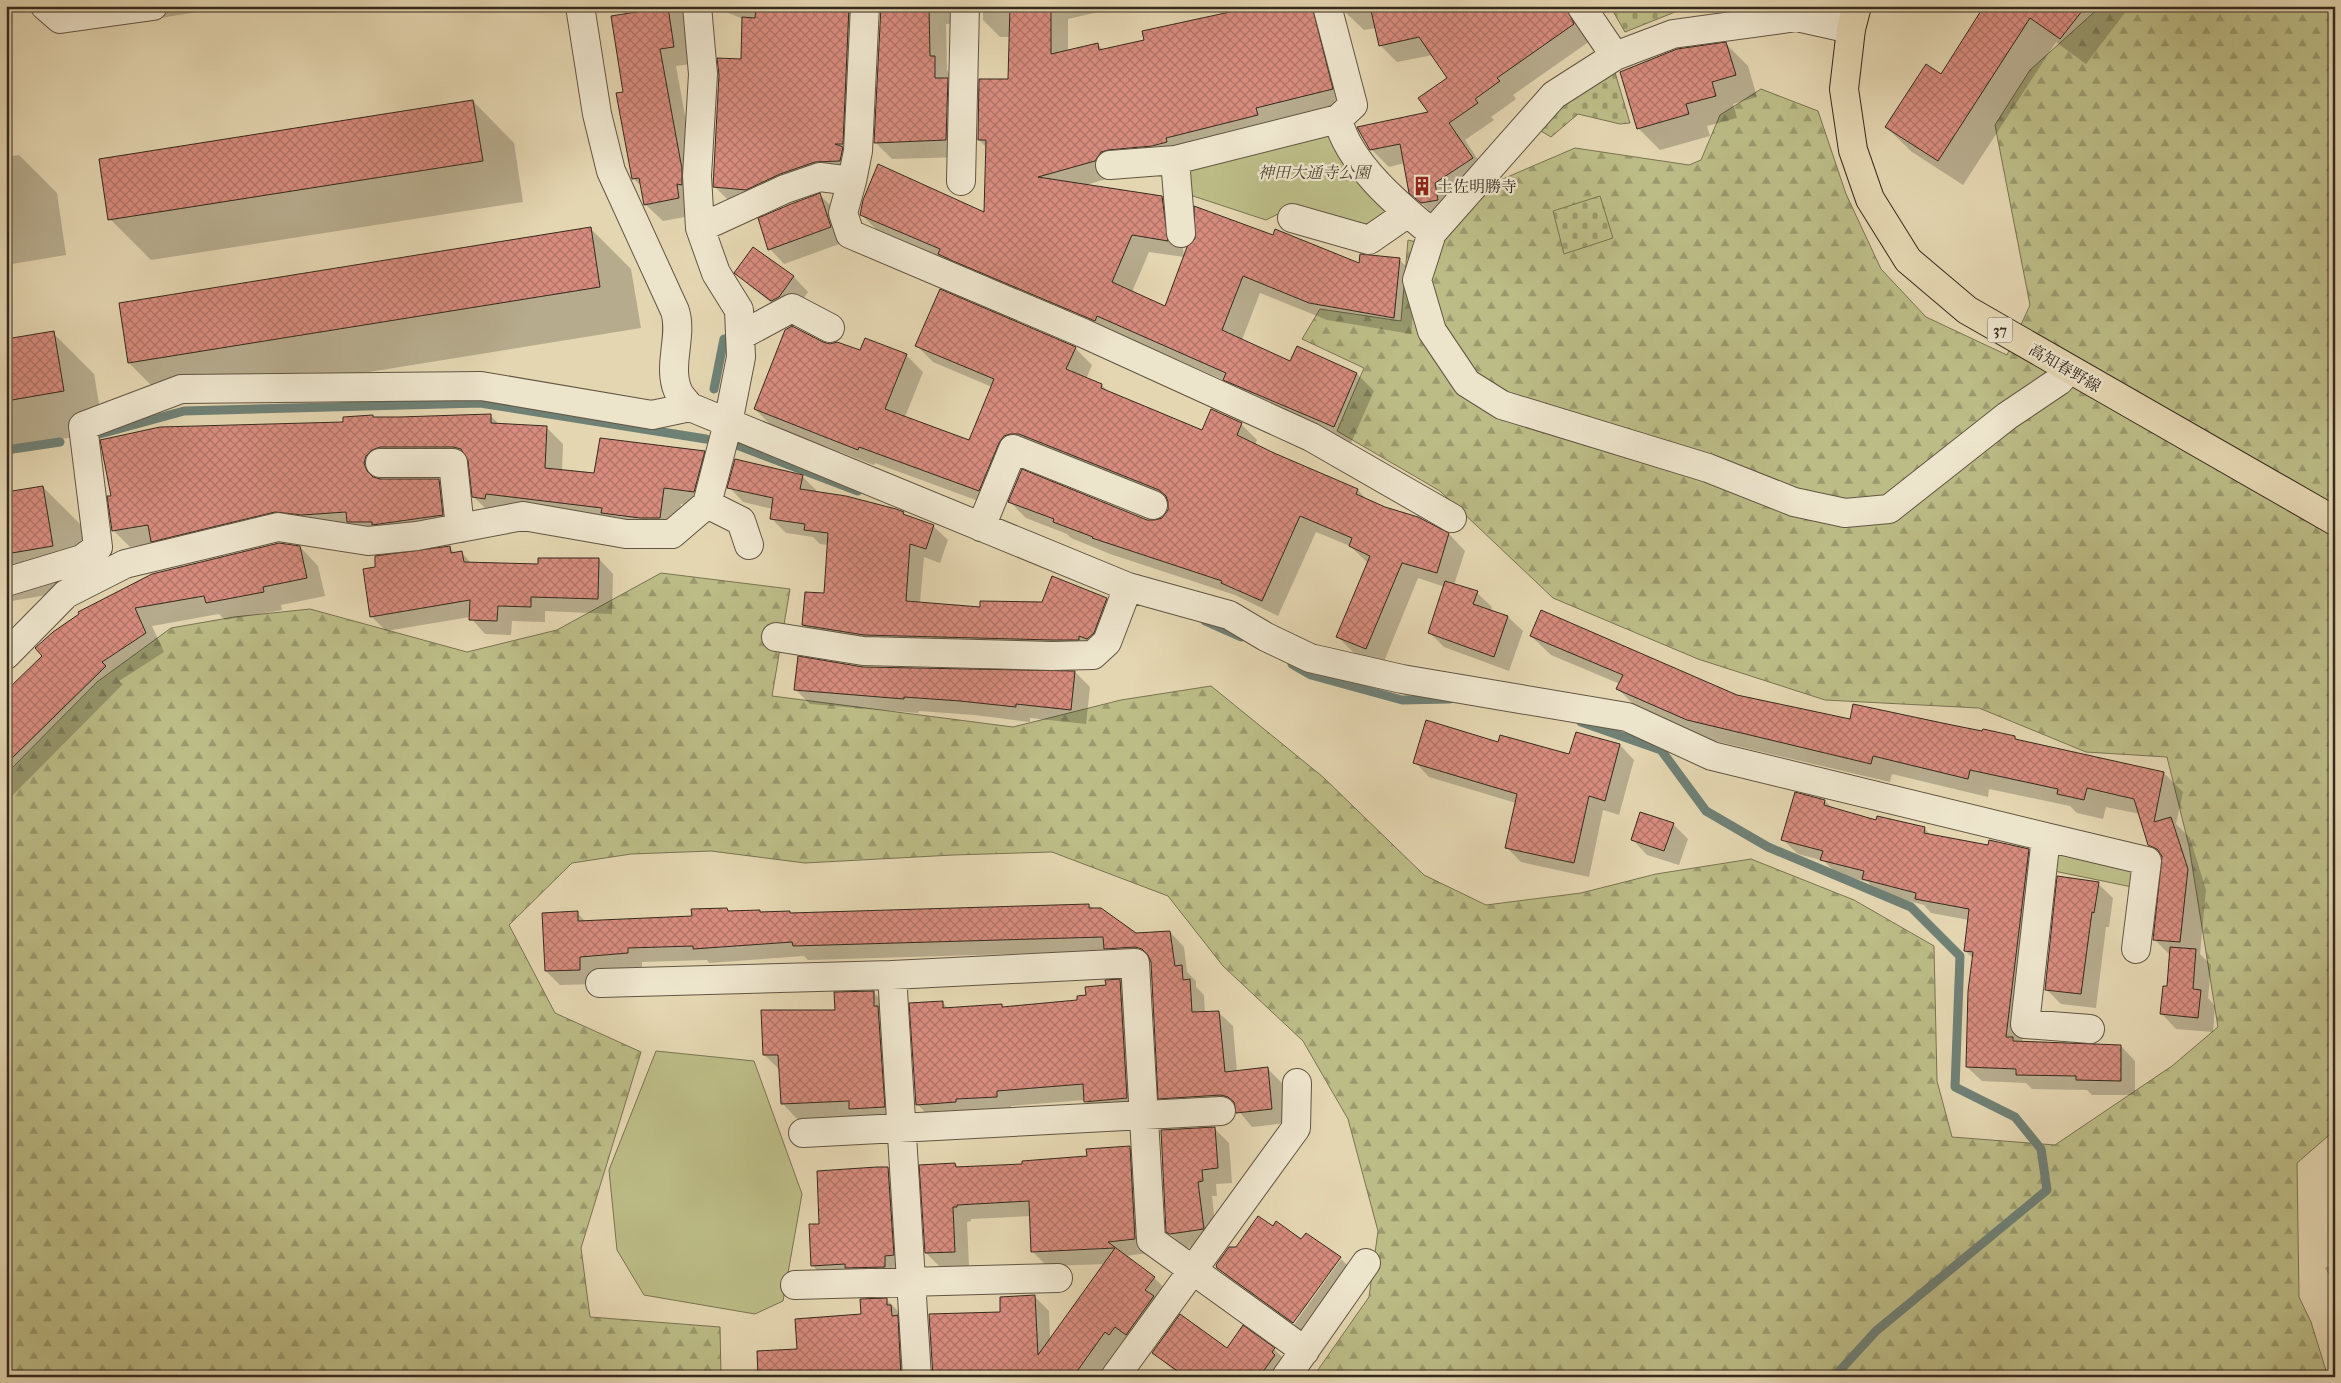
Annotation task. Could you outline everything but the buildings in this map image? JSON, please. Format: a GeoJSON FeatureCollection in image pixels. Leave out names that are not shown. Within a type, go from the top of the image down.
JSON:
{"type":"FeatureCollection","features":[{"type":"Feature","properties":{"kind":"main road","name":"高知春野線"},"geometry":{"type":"LineString","coordinates":[[1854,18],[1844,89],[1853,150],[1870,198],[1908,260],[1967,310],[2335,521]]}},
{"type":"Feature","properties":{"kind":"street"},"geometry":{"type":"LineString","coordinates":[[45,6],[60,19],[153,6]]}},
{"type":"Feature","properties":{"kind":"street"},"geometry":{"type":"LineString","coordinates":[[580,6],[597,114],[611,171],[674,306],[678,320],[676,382],[678,391],[690,407],[1128,587],[1229,615],[1266,637],[1310,658],[1402,679],[1626,717],[1712,756],[2147,861],[2136,948]]}},
{"type":"Feature","properties":{"kind":"street"},"geometry":{"type":"LineString","coordinates":[[6,655],[66,594],[125,564],[278,527],[368,541],[417,536],[523,516],[626,534],[672,534],[707,504],[728,423],[741,358],[739,310],[716,273],[700,228],[697,176],[703,74],[697,6]]}},
{"type":"Feature","properties":{"kind":"street"},"geometry":{"type":"LineString","coordinates":[[865,6],[858,151],[852,181],[842,213],[850,234],[1082,333],[1311,437],[1452,518]]}},
{"type":"Feature","properties":{"kind":"street"},"geometry":{"type":"LineString","coordinates":[[961,181],[965,6]]}},
{"type":"Feature","properties":{"kind":"street"},"geometry":{"type":"LineString","coordinates":[[1110,165],[1175,160],[1338,119],[1352,105],[1326,6]]}},
{"type":"Feature","properties":{"kind":"street"},"geometry":{"type":"LineString","coordinates":[[1581,6],[1614,56]]}},
{"type":"Feature","properties":{"kind":"street"},"geometry":{"type":"LineString","coordinates":[[1854,18],[1797,17],[1673,34],[1614,56],[1554,95],[1432,233],[1417,280],[1432,331],[1467,383],[1502,405],[1708,468],[1794,502],[1845,513],[1888,508],[2007,416],[2059,381],[2069,370]]}},
{"type":"Feature","properties":{"kind":"street"},"geometry":{"type":"LineString","coordinates":[[1338,119],[1342,136],[1378,184],[1432,233]]}},
{"type":"Feature","properties":{"kind":"street"},"geometry":{"type":"LineString","coordinates":[[1175,160],[1181,233]]}},
{"type":"Feature","properties":{"kind":"street"},"geometry":{"type":"LineString","coordinates":[[700,228],[785,189],[820,177],[852,181]]}},
{"type":"Feature","properties":{"kind":"street"},"geometry":{"type":"LineString","coordinates":[[1292,218],[1369,240],[1408,213]]}},
{"type":"Feature","properties":{"kind":"street"},"geometry":{"type":"LineString","coordinates":[[740,336],[792,308],[830,328]]}},
{"type":"Feature","properties":{"kind":"street"},"geometry":{"type":"LineString","coordinates":[[6,582],[82,559],[98,547],[83,426],[182,390],[481,386],[652,415],[690,407]]}},
{"type":"Feature","properties":{"kind":"street"},"geometry":{"type":"LineString","coordinates":[[981,527],[1013,449],[1153,505]]}},
{"type":"Feature","properties":{"kind":"street"},"geometry":{"type":"LineString","coordinates":[[380,463],[454,463],[460,528]]}},
{"type":"Feature","properties":{"kind":"street"},"geometry":{"type":"LineString","coordinates":[[707,504],[740,521],[749,545]]}},
{"type":"Feature","properties":{"kind":"street"},"geometry":{"type":"LineString","coordinates":[[776,637],[863,651],[1052,656],[1093,655],[1107,642],[1128,587]]}},
{"type":"Feature","properties":{"kind":"street"},"geometry":{"type":"LineString","coordinates":[[2046,837],[2025,1024],[2090,1029]]}},
{"type":"Feature","properties":{"kind":"street"},"geometry":{"type":"LineString","coordinates":[[600,983],[892,975],[1135,963],[1142,1116],[1151,1240],[1305,1351]]}},
{"type":"Feature","properties":{"kind":"street"},"geometry":{"type":"LineString","coordinates":[[892,975],[917,1377]]}},
{"type":"Feature","properties":{"kind":"street"},"geometry":{"type":"LineString","coordinates":[[1115,1377],[1296,1128],[1297,1083]]}},
{"type":"Feature","properties":{"kind":"street"},"geometry":{"type":"LineString","coordinates":[[803,1132],[1221,1111]]}},
{"type":"Feature","properties":{"kind":"street"},"geometry":{"type":"LineString","coordinates":[[1286,1377],[1366,1263]]}},
{"type":"Feature","properties":{"kind":"street"},"geometry":{"type":"LineString","coordinates":[[795,1285],[1058,1278]]}},
{"type":"Feature","properties":{"kind":"green space"},"geometry":{"type":"Polygon","coordinates":[[[1610,6],[1677,6],[1680,10],[1625,32],[1610,6]]]}},
{"type":"Feature","properties":{"kind":"green space"},"geometry":{"type":"Polygon","coordinates":[[[2101,6],[2335,6],[2335,1130],[2297,1163],[2299,1297],[2311,1322],[2328,1377],[1313,1377],[1369,1297],[1378,1231],[1348,1119],[1303,1041],[1223,966],[1168,896],[1052,852],[805,863],[711,851],[631,854],[572,863],[509,925],[555,1013],[641,1052],[581,1248],[590,1317],[720,1327],[721,1377],[6,1377],[6,774],[97,682],[171,628],[234,617],[310,609],[467,652],[557,630],[661,573],[790,589],[772,696],[1013,727],[1121,700],[1211,686],[1323,777],[1424,875],[1486,905],[1581,893],[1656,874],[1751,859],[1854,900],[1934,946],[1937,1081],[1952,1137],[2055,1145],[2172,1066],[2218,1027],[2189,846],[2167,757],[2086,752],[1979,708],[1825,700],[1698,659],[1553,598],[1440,491],[1337,431],[1364,368],[1302,339],[1320,309],[1401,321],[1408,240],[1429,245],[1498,181],[1575,148],[1689,165],[1701,160],[1720,115],[1761,89],[1818,111],[1846,194],[1881,269],[1926,317],[2007,355],[2030,305],[1995,125],[2030,70],[2101,6]]]}},
{"type":"Feature","properties":{"kind":"green space"},"geometry":{"type":"Polygon","coordinates":[[[1614,69],[1630,123],[1620,124],[1578,114],[1551,137],[1536,128],[1573,90],[1614,69]]]}},
{"type":"Feature","properties":{"kind":"green space","name":"神田大通寺公園"},"geometry":{"type":"Polygon","coordinates":[[[1334,126],[1398,214],[1369,227],[1292,207],[1266,220],[1184,193],[1180,165],[1334,126]]]}},
{"type":"Feature","properties":{"kind":"green space"},"geometry":{"type":"Polygon","coordinates":[[[1600,196],[1613,238],[1564,254],[1553,211],[1600,196]]]}},
{"type":"Feature","properties":{"kind":"green space"},"geometry":{"type":"Polygon","coordinates":[[[2069,849],[2135,863],[2137,888],[2054,871],[2056,857],[2069,849]]]}},
{"type":"Feature","properties":{"kind":"green space"},"geometry":{"type":"Polygon","coordinates":[[[656,1051],[754,1061],[802,1194],[783,1301],[755,1314],[644,1295],[617,1250],[609,1170],[656,1051]]]}},
{"type":"Feature","properties":{"kind":"waterway"},"geometry":{"type":"LineString","coordinates":[[714,389],[724,339]]}},
{"type":"Feature","properties":{"kind":"waterway"},"geometry":{"type":"LineString","coordinates":[[100,434],[184,411],[480,403],[706,439]]}},
{"type":"Feature","properties":{"kind":"waterway"},"geometry":{"type":"LineString","coordinates":[[6,450],[60,442]]}},
{"type":"Feature","properties":{"kind":"waterway"},"geometry":{"type":"LineString","coordinates":[[734,444],[858,491]]}},
{"type":"Feature","properties":{"kind":"waterway"},"geometry":{"type":"LineString","coordinates":[[1205,621],[1241,637]]}},
{"type":"Feature","properties":{"kind":"waterway"},"geometry":{"type":"LineString","coordinates":[[1292,664],[1311,675],[1402,700],[1450,699]]}},
{"type":"Feature","properties":{"kind":"waterway"},"geometry":{"type":"LineString","coordinates":[[1581,722],[1661,750],[1706,811],[1768,847],[1911,907],[1960,956],[1955,1087],[2015,1117],[2041,1149],[2047,1190],[1876,1331],[1834,1377]]}},
{"type":"Feature","properties":{"kind":"place","name":"土佐明勝寺"},"geometry":{"type":"Point","coordinates":[1422,186]}}]}
